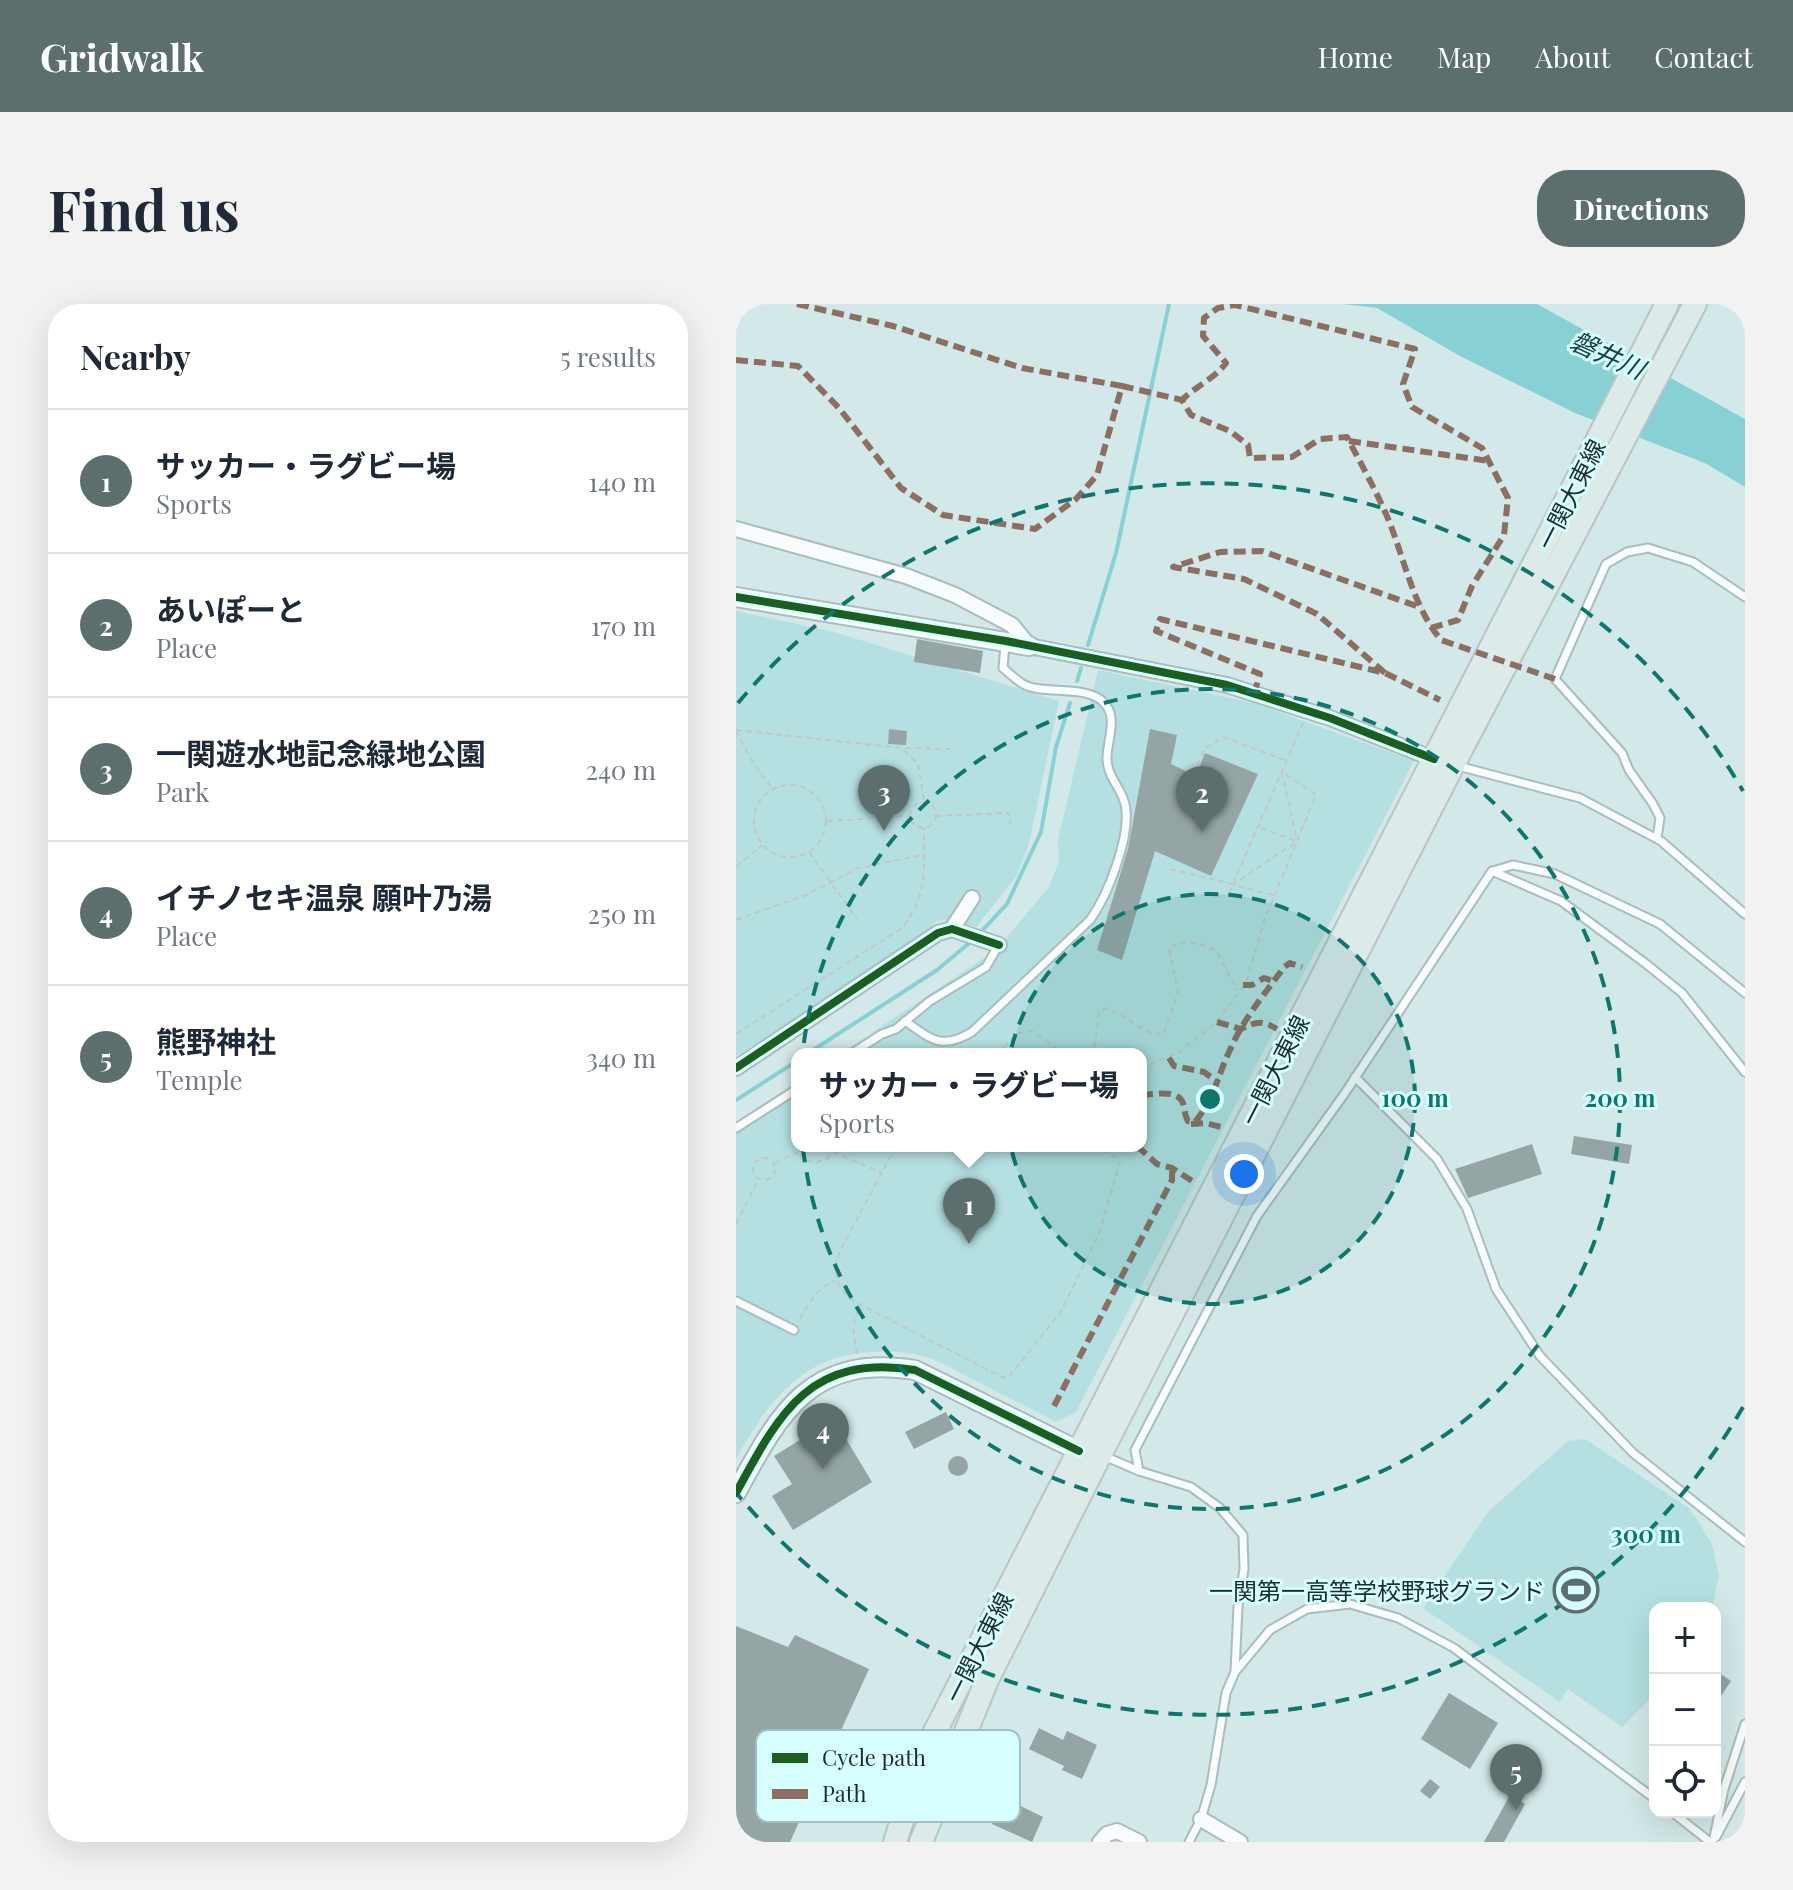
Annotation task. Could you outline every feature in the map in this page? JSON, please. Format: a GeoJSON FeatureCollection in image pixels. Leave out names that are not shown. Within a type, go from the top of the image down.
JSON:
{"type":"FeatureCollection","features":[{"type":"Feature","properties":{"kind":"main road","name":"一関大東線"},"geometry":{"type":"LineString","coordinates":[[1457,736],[1667,304]]}},
{"type":"Feature","properties":{"kind":"main road","name":"一関大東線"},"geometry":{"type":"LineString","coordinates":[[937,1730],[1090,1453],[1443,762],[1695,304]]}},
{"type":"Feature","properties":{"kind":"main road","name":"一関大東線"},"geometry":{"type":"LineString","coordinates":[[967,1730],[1090,1453]]}},
{"type":"Feature","properties":{"kind":"main road","name":"一関大東線"},"geometry":{"type":"LineString","coordinates":[[895,1842],[901,1822]]}},
{"type":"Feature","properties":{"kind":"main road","name":"一関大東線"},"geometry":{"type":"LineString","coordinates":[[921,1842],[929,1822]]}},
{"type":"Feature","properties":{"kind":"street"},"geometry":{"type":"LineString","coordinates":[[736,529],[906,576],[955,595],[1012,625],[1029,646]]}},
{"type":"Feature","properties":{"kind":"street"},"geometry":{"type":"LineString","coordinates":[[736,597],[1006,641],[1227,685],[1309,711],[1443,762]]}},
{"type":"Feature","properties":{"kind":"street"},"geometry":{"type":"LineString","coordinates":[[952,929],[972,898]]}},
{"type":"Feature","properties":{"kind":"street"},"geometry":{"type":"LineString","coordinates":[[736,1068],[938,933],[952,929],[999,945]]}},
{"type":"Feature","properties":{"kind":"street"},"geometry":{"type":"LineString","coordinates":[[736,1493],[769,1433],[786,1410],[820,1382],[846,1370],[867,1367],[915,1370],[1090,1453]]}},
{"type":"Feature","properties":{"kind":"street"},"geometry":{"type":"LineString","coordinates":[[1201,1819],[1240,1842]]}},
{"type":"Feature","properties":{"kind":"street"},"geometry":{"type":"LineString","coordinates":[[1100,1842],[1107,1834],[1117,1831],[1139,1842]]}},
{"type":"Feature","properties":{"kind":"lane"},"geometry":{"type":"LineString","coordinates":[[1657,838],[1660,818],[1629,770],[1622,753],[1555,679],[1606,564],[1627,552],[1648,548],[1693,562],[1745,597]]}},
{"type":"Feature","properties":{"kind":"lane"},"geometry":{"type":"LineString","coordinates":[[905,1021],[925,1036],[939,1041],[955,1042],[972,1032],[1090,920],[1103,902],[1115,870],[1127,820],[1125,801],[1108,767],[1112,736],[1110,711],[1100,699],[1024,685],[1003,668],[1006,641]]}},
{"type":"Feature","properties":{"kind":"lane"},"geometry":{"type":"LineString","coordinates":[[1443,762],[1580,798],[1657,838],[1721,890],[1745,914]]}},
{"type":"Feature","properties":{"kind":"lane"},"geometry":{"type":"LineString","coordinates":[[1139,1471],[1135,1450],[1257,1216],[1355,1077],[1492,871],[1513,865],[1555,874],[1660,924],[1745,993]]}},
{"type":"Feature","properties":{"kind":"lane"},"geometry":{"type":"LineString","coordinates":[[1492,871],[1561,901],[1654,970],[1682,993],[1745,1072]]}},
{"type":"Feature","properties":{"kind":"lane"},"geometry":{"type":"LineString","coordinates":[[861,1048],[986,967],[999,945]]}},
{"type":"Feature","properties":{"kind":"lane"},"geometry":{"type":"LineString","coordinates":[[1355,1077],[1437,1159],[1467,1209],[1496,1289],[1540,1356],[1633,1453],[1745,1542]]}},
{"type":"Feature","properties":{"kind":"lane"},"geometry":{"type":"LineString","coordinates":[[736,1128],[791,1093]]}},
{"type":"Feature","properties":{"kind":"lane"},"geometry":{"type":"LineString","coordinates":[[736,1301],[794,1330]]}},
{"type":"Feature","properties":{"kind":"lane"},"geometry":{"type":"LineString","coordinates":[[1090,1453],[1191,1487],[1220,1508],[1243,1535],[1244,1569],[1238,1606],[1235,1672]]}},
{"type":"Feature","properties":{"kind":"lane"},"geometry":{"type":"LineString","coordinates":[[1189,1842],[1201,1819],[1211,1785],[1226,1693],[1235,1672],[1270,1630],[1307,1609],[1350,1604],[1398,1618],[1454,1648],[1649,1794]]}},
{"type":"Feature","properties":{"kind":"lane"},"geometry":{"type":"LineString","coordinates":[[1712,1842],[1724,1789],[1745,1724]]}},
{"type":"Feature","properties":{"kind":"lane"},"geometry":{"type":"LineString","coordinates":[[1712,1842],[1745,1782]]}},
{"type":"Feature","properties":{"kind":"lane"},"geometry":{"type":"LineString","coordinates":[[1680,1818],[1712,1842]]}},
{"type":"Feature","properties":{"kind":"path"},"geometry":{"type":"LineString","coordinates":[[1229,893],[1309,711]]}},
{"type":"Feature","properties":{"kind":"path"},"geometry":{"type":"LineString","coordinates":[[736,730],[902,748],[950,749]]}},
{"type":"Feature","properties":{"kind":"path"},"geometry":{"type":"LineString","coordinates":[[736,730],[753,763],[773,789]]}},
{"type":"Feature","properties":{"kind":"path"},"geometry":{"type":"LineString","coordinates":[[1194,775],[1204,749],[1224,737],[1287,761]]}},
{"type":"Feature","properties":{"kind":"path"},"geometry":{"type":"LineString","coordinates":[[902,748],[918,764],[924,802]]}},
{"type":"Feature","properties":{"kind":"path"},"geometry":{"type":"LineString","coordinates":[[1147,1066],[1179,1052],[1217,1022],[1246,982],[1264,921],[1316,795],[1282,772]]}},
{"type":"Feature","properties":{"kind":"path"},"geometry":{"type":"LineString","coordinates":[[1282,772],[1297,841]]}},
{"type":"Feature","properties":{"kind":"path"},"geometry":{"type":"LineString","coordinates":[[793,785],[803,788],[819,801],[825,821],[821,838],[809,851],[799,856],[779,855],[763,845],[756,833],[756,808],[773,789],[793,785]]}},
{"type":"Feature","properties":{"kind":"path"},"geometry":{"type":"LineString","coordinates":[[910,816],[914,806],[924,802]]}},
{"type":"Feature","properties":{"kind":"path"},"geometry":{"type":"LineString","coordinates":[[910,816],[916,826],[924,828],[933,823],[936,816],[933,807],[924,802]]}},
{"type":"Feature","properties":{"kind":"path"},"geometry":{"type":"LineString","coordinates":[[936,816],[1009,813],[1010,824]]}},
{"type":"Feature","properties":{"kind":"path"},"geometry":{"type":"LineString","coordinates":[[825,821],[910,816]]}},
{"type":"Feature","properties":{"kind":"path"},"geometry":{"type":"LineString","coordinates":[[1259,827],[1297,841]]}},
{"type":"Feature","properties":{"kind":"path"},"geometry":{"type":"LineString","coordinates":[[736,1034],[902,928],[921,897],[924,828]]}},
{"type":"Feature","properties":{"kind":"path"},"geometry":{"type":"LineString","coordinates":[[1233,885],[1297,841]]}},
{"type":"Feature","properties":{"kind":"path"},"geometry":{"type":"LineString","coordinates":[[736,867],[763,845]]}},
{"type":"Feature","properties":{"kind":"path"},"geometry":{"type":"LineString","coordinates":[[809,851],[857,919]]}},
{"type":"Feature","properties":{"kind":"path"},"geometry":{"type":"LineString","coordinates":[[736,920],[806,895],[858,868],[924,854]]}},
{"type":"Feature","properties":{"kind":"path"},"geometry":{"type":"LineString","coordinates":[[1170,869],[1275,896]]}},
{"type":"Feature","properties":{"kind":"path"},"geometry":{"type":"LineString","coordinates":[[1093,1048],[1099,1011],[1108,1008],[1152,1034],[1164,1033],[1178,992],[1169,948],[1179,941],[1186,940],[1216,950],[1237,991]]}},
{"type":"Feature","properties":{"kind":"path"},"geometry":{"type":"LineString","coordinates":[[1003,1048],[1019,1033],[1032,1031],[1056,1048]]}},
{"type":"Feature","properties":{"kind":"path"},"geometry":{"type":"LineString","coordinates":[[774,1164],[798,1152],[802,1158],[815,1163],[828,1158],[832,1152],[883,1173]]}},
{"type":"Feature","properties":{"kind":"path"},"geometry":{"type":"LineString","coordinates":[[893,1152],[840,1251],[836,1261],[836,1281],[844,1294],[859,1304],[1008,1378],[1062,1310],[1099,1233],[1120,1162],[1106,1152]]}},
{"type":"Feature","properties":{"kind":"path"},"geometry":{"type":"LineString","coordinates":[[767,1158],[774,1164],[773,1175],[766,1180],[758,1178],[753,1171],[758,1159],[767,1158]]}},
{"type":"Feature","properties":{"kind":"path"},"geometry":{"type":"LineString","coordinates":[[736,1224],[758,1178]]}},
{"type":"Feature","properties":{"kind":"path"},"geometry":{"type":"LineString","coordinates":[[794,1330],[813,1296],[829,1282],[836,1281]]}},
{"type":"Feature","properties":{"kind":"path"},"geometry":{"type":"LineString","coordinates":[[857,1355],[853,1327],[859,1304]]}},
{"type":"Feature","properties":{"kind":"shaded area"},"geometry":{"type":"Polygon","coordinates":[[[736,611],[834,632],[1059,701],[1029,844],[1016,877],[976,927],[953,920],[937,921],[895,958],[736,1056],[736,611]]]}},
{"type":"Feature","properties":{"kind":"shaded area"},"geometry":{"type":"Polygon","coordinates":[[[1098,670],[1254,703],[1414,761],[1076,1412],[1056,1422],[923,1356],[888,1352],[849,1355],[827,1361],[790,1384],[761,1418],[736,1459],[736,1123],[791,1087],[791,1152],[1147,1152],[1147,1048],[849,1048],[984,958],[1007,937],[1049,887],[1059,861],[1058,840],[1098,670]]]}},
{"type":"Feature","properties":{"kind":"shaded area","name":"一関第一高等学校野球グランド"},"geometry":{"type":"Polygon","coordinates":[[[1585,1439],[1690,1509],[1712,1544],[1719,1575],[1713,1602],[1649,1602],[1649,1700],[1622,1727],[1568,1689],[1560,1702],[1423,1608],[1488,1512],[1568,1441],[1585,1439]]]}},
{"type":"Feature","properties":{"kind":"water","name":"磐井川"},"geometry":{"type":"Polygon","coordinates":[[[1344,304],[1537,304],[1745,419],[1745,487],[1705,463],[1575,413],[1460,356],[1377,308],[1344,304]]]}},
{"type":"Feature","properties":{"kind":"building"},"geometry":{"type":"Polygon","coordinates":[[[917,639],[983,651],[980,673],[914,662],[917,639]]]}},
{"type":"Feature","properties":{"kind":"building"},"geometry":{"type":"Polygon","coordinates":[[[889,729],[907,731],[906,745],[888,744],[889,729]]]}},
{"type":"Feature","properties":{"kind":"building"},"geometry":{"type":"Polygon","coordinates":[[[1150,729],[1177,735],[1171,764],[1196,776],[1205,753],[1258,774],[1211,876],[1155,851],[1122,960],[1097,950],[1128,849],[1150,729]]]}},
{"type":"Feature","properties":{"kind":"building"},"geometry":{"type":"Polygon","coordinates":[[[1574,1136],[1632,1145],[1629,1164],[1571,1154],[1574,1136]]]}},
{"type":"Feature","properties":{"kind":"building"},"geometry":{"type":"Polygon","coordinates":[[[1532,1144],[1542,1174],[1468,1198],[1455,1169],[1532,1144]]]}},
{"type":"Feature","properties":{"kind":"building"},"geometry":{"type":"Polygon","coordinates":[[[946,1412],[954,1429],[914,1449],[905,1432],[946,1412]]]}},
{"type":"Feature","properties":{"kind":"building"},"geometry":{"type":"Polygon","coordinates":[[[834,1419],[872,1482],[793,1530],[772,1496],[792,1484],[774,1456],[834,1419]]]}},
{"type":"Feature","properties":{"kind":"building"},"geometry":{"type":"Polygon","coordinates":[[[954,1456],[962,1456],[968,1466],[962,1476],[954,1476],[948,1470],[948,1462],[954,1456]]]}},
{"type":"Feature","properties":{"kind":"building"},"geometry":{"type":"Polygon","coordinates":[[[736,1626],[788,1647],[795,1635],[869,1669],[841,1730],[756,1730],[756,1822],[799,1822],[790,1842],[736,1842],[736,1626]]]}},
{"type":"Feature","properties":{"kind":"building"},"geometry":{"type":"Polygon","coordinates":[[[1721,1674],[1731,1681],[1721,1696],[1721,1674]]]}},
{"type":"Feature","properties":{"kind":"building"},"geometry":{"type":"Polygon","coordinates":[[[1449,1693],[1498,1723],[1470,1769],[1421,1739],[1449,1693]]]}},
{"type":"Feature","properties":{"kind":"building"},"geometry":{"type":"Polygon","coordinates":[[[1039,1728],[1063,1740],[1067,1731],[1097,1745],[1082,1779],[1062,1770],[1064,1766],[1029,1749],[1039,1728]]]}},
{"type":"Feature","properties":{"kind":"building"},"geometry":{"type":"Polygon","coordinates":[[[1430,1779],[1440,1787],[1430,1799],[1420,1791],[1430,1779]]]}},
{"type":"Feature","properties":{"kind":"building"},"geometry":{"type":"Polygon","coordinates":[[[1510,1795],[1525,1804],[1504,1842],[1484,1842],[1510,1795]]]}},
{"type":"Feature","properties":{"kind":"building"},"geometry":{"type":"Polygon","coordinates":[[[1020,1806],[1043,1817],[1032,1842],[992,1824],[1020,1822],[1020,1806]]]}},
{"type":"Feature","properties":{"kind":"waterway"},"geometry":{"type":"LineString","coordinates":[[1088,645],[1116,553],[1169,304]]}},
{"type":"Feature","properties":{"kind":"waterway"},"geometry":{"type":"LineString","coordinates":[[1077,681],[1081,668]]}},
{"type":"Feature","properties":{"kind":"waterway"},"geometry":{"type":"LineString","coordinates":[[979,934],[1007,904],[1041,832],[1056,747],[1070,703]]}},
{"type":"Feature","properties":{"kind":"waterway"},"geometry":{"type":"LineString","coordinates":[[816,1048],[937,970],[973,940]]}},
{"type":"Feature","properties":{"kind":"waterway"},"geometry":{"type":"LineString","coordinates":[[736,1100],[791,1065]]}},
{"type":"Feature","properties":{"kind":"marked path"},"geometry":{"type":"LineString","coordinates":[[797,304],[893,326],[1022,368],[1122,386]]}},
{"type":"Feature","properties":{"kind":"marked path"},"geometry":{"type":"LineString","coordinates":[[1431,628],[1458,620],[1472,586],[1504,535],[1508,498],[1482,448],[1412,407],[1403,384],[1415,349],[1235,305],[1218,308],[1204,318],[1203,336],[1226,363],[1182,400],[1191,415],[1230,431],[1248,445],[1250,458],[1292,457],[1320,439],[1347,437],[1389,521],[1416,598],[1431,627],[1441,640],[1555,679]]}},
{"type":"Feature","properties":{"kind":"marked path"},"geometry":{"type":"LineString","coordinates":[[736,360],[798,366],[839,408],[901,488],[943,515],[1035,529],[1076,499],[1097,475],[1122,386],[1182,400]]}},
{"type":"Feature","properties":{"kind":"marked path"},"geometry":{"type":"LineString","coordinates":[[1349,441],[1489,461]]}},
{"type":"Feature","properties":{"kind":"marked path"},"geometry":{"type":"LineString","coordinates":[[1385,673],[1317,614],[1244,579],[1173,567],[1220,552],[1262,551],[1422,608]]}},
{"type":"Feature","properties":{"kind":"marked path"},"geometry":{"type":"LineString","coordinates":[[1254,694],[1260,674],[1156,631],[1160,619],[1385,673],[1440,700]]}},
{"type":"Feature","properties":{"kind":"marked path"},"geometry":{"type":"LineString","coordinates":[[1147,1095],[1179,1097],[1188,1121],[1195,1122],[1211,1095],[1235,1039],[1255,1007],[1284,967],[1290,963],[1302,967]]}},
{"type":"Feature","properties":{"kind":"marked path"},"geometry":{"type":"LineString","coordinates":[[1243,985],[1252,985],[1264,978],[1274,981]]}},
{"type":"Feature","properties":{"kind":"marked path"},"geometry":{"type":"LineString","coordinates":[[1217,1022],[1241,1029],[1263,1023],[1277,1029]]}},
{"type":"Feature","properties":{"kind":"marked path"},"geometry":{"type":"LineString","coordinates":[[1169,1058],[1174,1066],[1204,1072],[1219,1083]]}},
{"type":"Feature","properties":{"kind":"marked path"},"geometry":{"type":"LineString","coordinates":[[1191,1124],[1205,1123],[1225,1128]]}},
{"type":"Feature","properties":{"kind":"marked path"},"geometry":{"type":"LineString","coordinates":[[1144,1152],[1157,1164],[1172,1168],[1197,1184]]}},
{"type":"Feature","properties":{"kind":"marked path"},"geometry":{"type":"LineString","coordinates":[[1054,1406],[1172,1180],[1172,1168]]}},
{"type":"Feature","properties":{"kind":"cycle path"},"geometry":{"type":"LineString","coordinates":[[736,597],[1006,641],[1227,685],[1330,718],[1434,759]]}},
{"type":"Feature","properties":{"kind":"cycle path"},"geometry":{"type":"LineString","coordinates":[[736,1068],[938,933],[952,929],[999,945]]}},
{"type":"Feature","properties":{"kind":"cycle path"},"geometry":{"type":"LineString","coordinates":[[736,1493],[768,1437],[784,1414],[803,1395],[824,1381],[849,1371],[879,1367],[915,1370],[1079,1451]]}},
{"type":"Feature","properties":{"kind":"place","name":"一関遊水地記念緑地公園"},"geometry":{"type":"Point","coordinates":[884,831]}},
{"type":"Feature","properties":{"kind":"place","name":"あいぽーと"},"geometry":{"type":"Point","coordinates":[1202,832]}},
{"type":"Feature","properties":{"kind":"place","name":"サッカー・ラグビー場"},"geometry":{"type":"Point","coordinates":[969,1244]}},
{"type":"Feature","properties":{"kind":"place","name":"イチノセキ温泉 願叶乃湯"},"geometry":{"type":"Point","coordinates":[823,1469]}},
{"type":"Feature","properties":{"kind":"place","name":"一関第一高等学校野球グランド"},"geometry":{"type":"Point","coordinates":[1576,1590]}},
{"type":"Feature","properties":{"kind":"place","name":"熊野神社"},"geometry":{"type":"Point","coordinates":[1516,1810]}}]}
